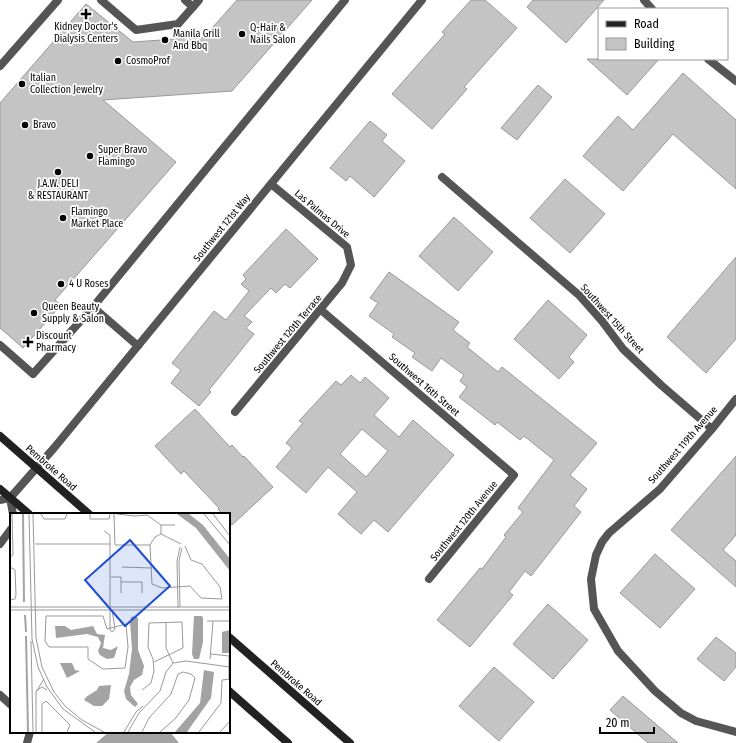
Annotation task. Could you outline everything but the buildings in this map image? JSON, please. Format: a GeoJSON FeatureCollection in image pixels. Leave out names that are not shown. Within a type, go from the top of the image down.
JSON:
{"type":"FeatureCollection","features":[{"type":"Feature","properties":{"kind":"main road","name":"Pembroke Road"},"geometry":{"type":"LineString","coordinates":[[0,436],[88,513]]}},
{"type":"Feature","properties":{"kind":"main road"},"geometry":{"type":"LineString","coordinates":[[0,489],[28,513]]}},
{"type":"Feature","properties":{"kind":"main road","name":"Pembroke Road"},"geometry":{"type":"LineString","coordinates":[[230,638],[350,743]]}},
{"type":"Feature","properties":{"kind":"main road"},"geometry":{"type":"LineString","coordinates":[[230,692],[288,743]]}},
{"type":"Feature","properties":{"kind":"street"},"geometry":{"type":"LineString","coordinates":[[0,66],[58,0]]}},
{"type":"Feature","properties":{"kind":"street"},"geometry":{"type":"LineString","coordinates":[[101,0],[136,30],[178,24],[199,0]]}},
{"type":"Feature","properties":{"kind":"street"},"geometry":{"type":"LineString","coordinates":[[185,0],[193,7]]}},
{"type":"Feature","properties":{"kind":"street"},"geometry":{"type":"LineString","coordinates":[[0,345],[33,374],[93,307],[345,0]]}},
{"type":"Feature","properties":{"kind":"street","name":"Southwest 121st Way"},"geometry":{"type":"LineString","coordinates":[[10,498],[138,346],[422,0]]}},
{"type":"Feature","properties":{"kind":"street"},"geometry":{"type":"LineString","coordinates":[[644,0],[651,8]]}},
{"type":"Feature","properties":{"kind":"street"},"geometry":{"type":"LineString","coordinates":[[709,60],[736,81]]}},
{"type":"Feature","properties":{"kind":"street","name":"Southwest 15th Street"},"geometry":{"type":"LineString","coordinates":[[442,178],[580,296],[602,321],[623,349],[661,385],[712,429]]}},
{"type":"Feature","properties":{"kind":"street","name":"Las Palmas Drive"},"geometry":{"type":"LineString","coordinates":[[271,184],[347,247],[351,265]]}},
{"type":"Feature","properties":{"kind":"street","name":"Southwest 120th Terrace"},"geometry":{"type":"LineString","coordinates":[[235,412],[321,310],[342,283],[351,265]]}},
{"type":"Feature","properties":{"kind":"street"},"geometry":{"type":"LineString","coordinates":[[93,307],[138,346]]}},
{"type":"Feature","properties":{"kind":"street","name":"Southwest 16th Street"},"geometry":{"type":"LineString","coordinates":[[321,310],[514,475]]}},
{"type":"Feature","properties":{"kind":"street","name":"Southwest 119th Avenue"},"geometry":{"type":"LineString","coordinates":[[736,398],[712,429],[660,489],[609,533],[602,542],[596,555],[591,579],[594,609],[618,651],[654,692],[681,713],[696,721],[736,732]]}},
{"type":"Feature","properties":{"kind":"street","name":"Southwest 120th Avenue"},"geometry":{"type":"LineString","coordinates":[[430,579],[514,475]]}},
{"type":"Feature","properties":{"kind":"street"},"geometry":{"type":"LineString","coordinates":[[0,500],[10,498],[13,513]]}},
{"type":"Feature","properties":{"kind":"street"},"geometry":{"type":"LineString","coordinates":[[0,544],[10,530]]}},
{"type":"Feature","properties":{"kind":"street"},"geometry":{"type":"LineString","coordinates":[[0,695],[10,703]]}},
{"type":"Feature","properties":{"kind":"street"},"geometry":{"type":"LineString","coordinates":[[27,743],[30,733]]}},
{"type":"Feature","properties":{"kind":"shaded area"},"geometry":{"type":"Polygon","coordinates":[[[108,733],[171,733],[179,743],[96,743],[108,733]]]}},
{"type":"Feature","properties":{"kind":"place","name":"Kidney Doctor's Dialysis Centers"},"geometry":{"type":"Point","coordinates":[86,14]}},
{"type":"Feature","properties":{"kind":"place","name":"Q-Hair & Nails Salon"},"geometry":{"type":"Point","coordinates":[242,34]}},
{"type":"Feature","properties":{"kind":"place","name":"Manila Grill And Bbq"},"geometry":{"type":"Point","coordinates":[165,40]}},
{"type":"Feature","properties":{"kind":"place","name":"CosmoProf"},"geometry":{"type":"Point","coordinates":[118,61]}},
{"type":"Feature","properties":{"kind":"place","name":"Italian Collection Jewelry"},"geometry":{"type":"Point","coordinates":[22,84]}},
{"type":"Feature","properties":{"kind":"place","name":"Bravo"},"geometry":{"type":"Point","coordinates":[25,125]}},
{"type":"Feature","properties":{"kind":"place","name":"Super Bravo Flamingo"},"geometry":{"type":"Point","coordinates":[90,156]}},
{"type":"Feature","properties":{"kind":"place","name":"J.A.W. DELI & RESTAURANT"},"geometry":{"type":"Point","coordinates":[58,172]}},
{"type":"Feature","properties":{"kind":"place","name":"Flamingo Market Place"},"geometry":{"type":"Point","coordinates":[63,218]}},
{"type":"Feature","properties":{"kind":"place","name":"4 U Roses"},"geometry":{"type":"Point","coordinates":[61,284]}},
{"type":"Feature","properties":{"kind":"place","name":"Queen Beauty Supply & Salon"},"geometry":{"type":"Point","coordinates":[34,313]}},
{"type":"Feature","properties":{"kind":"place","name":"Discount Pharmacy"},"geometry":{"type":"Point","coordinates":[28,342]}}]}
